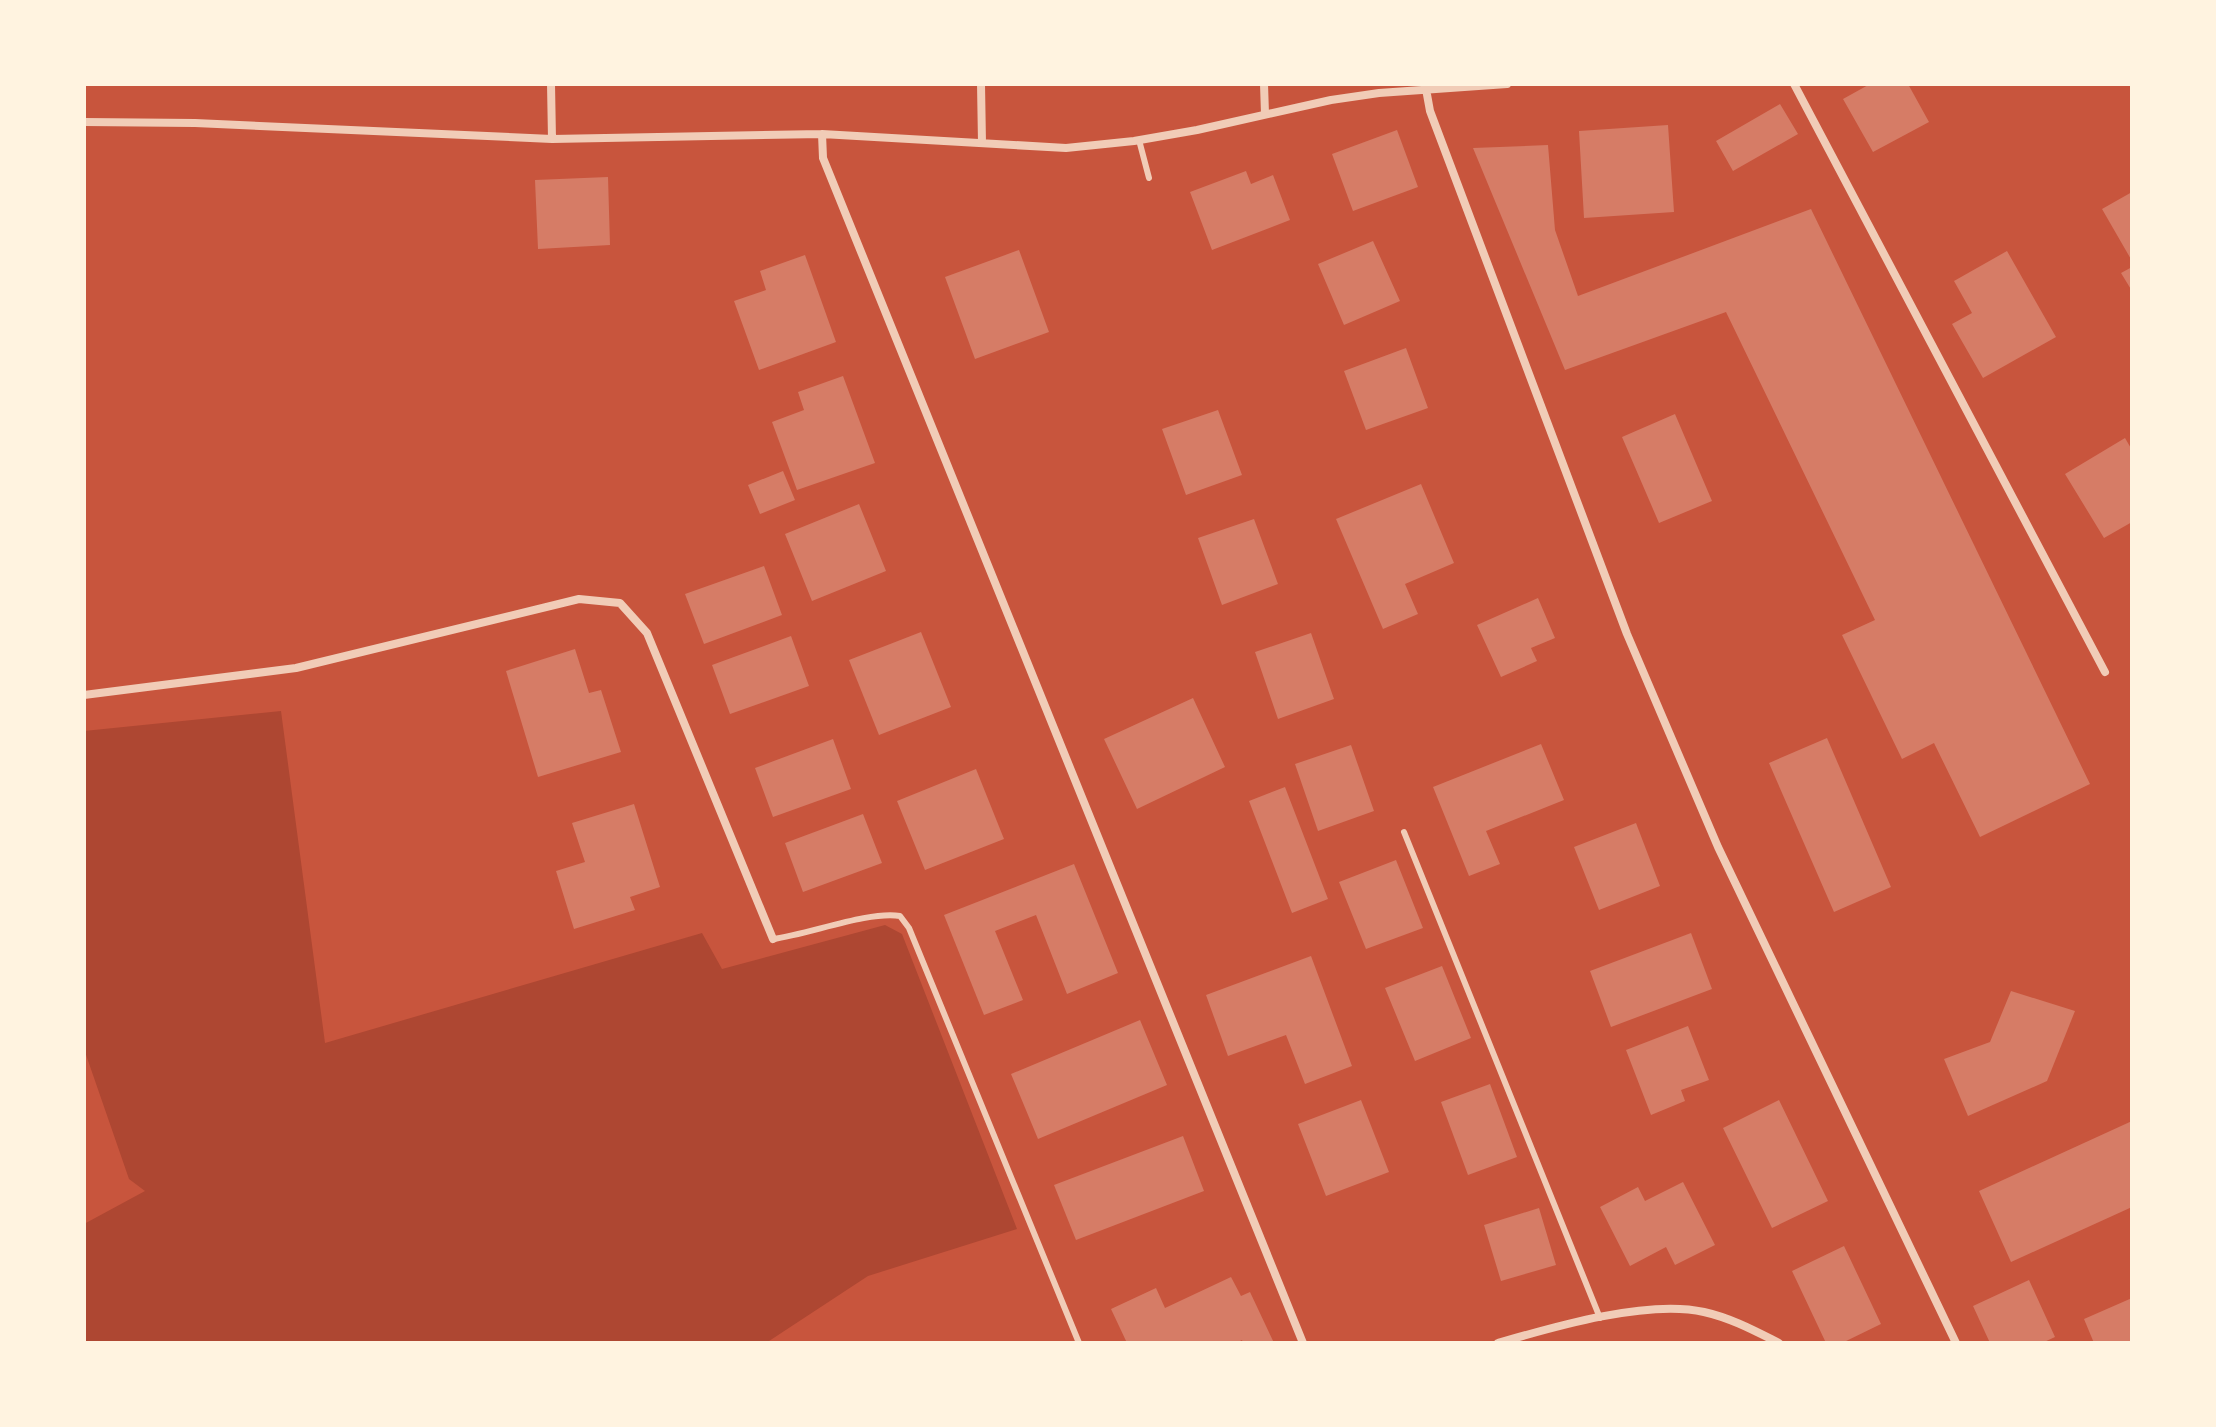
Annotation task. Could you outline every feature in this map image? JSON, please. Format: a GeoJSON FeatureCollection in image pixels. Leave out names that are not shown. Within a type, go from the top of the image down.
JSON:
{"type":"FeatureCollection","features":[{"type":"Feature","properties":{"kind":"street"},"geometry":{"type":"LineString","coordinates":[[551,84],[552,139]]}},
{"type":"Feature","properties":{"kind":"street"},"geometry":{"type":"LineString","coordinates":[[981,84],[982,143]]}},
{"type":"Feature","properties":{"kind":"street"},"geometry":{"type":"LineString","coordinates":[[1264,84],[1265,114]]}},
{"type":"Feature","properties":{"kind":"street"},"geometry":{"type":"LineString","coordinates":[[84,122],[195,123],[552,139],[822,134],[1066,148],[1139,140],[1331,100],[1507,84]]}},
{"type":"Feature","properties":{"kind":"street"},"geometry":{"type":"LineString","coordinates":[[1794,84],[2105,672]]}},
{"type":"Feature","properties":{"kind":"street"},"geometry":{"type":"LineString","coordinates":[[1426,89],[1430,111],[1627,634],[1718,847],[1956,1343]]}},
{"type":"Feature","properties":{"kind":"street"},"geometry":{"type":"LineString","coordinates":[[822,134],[823,158],[1303,1343]]}},
{"type":"Feature","properties":{"kind":"street"},"geometry":{"type":"LineString","coordinates":[[84,695],[296,668],[579,599],[620,603],[647,633],[773,939]]}},
{"type":"Feature","properties":{"kind":"street"},"geometry":{"type":"LineString","coordinates":[[1498,1343],[1600,1318],[1670,1308],[1704,1312],[1734,1321],[1779,1343]]}},
{"type":"Feature","properties":{"kind":"lane"},"geometry":{"type":"LineString","coordinates":[[1139,140],[1149,178]]}},
{"type":"Feature","properties":{"kind":"lane"},"geometry":{"type":"LineString","coordinates":[[1404,832],[1600,1318]]}},
{"type":"Feature","properties":{"kind":"lane"},"geometry":{"type":"LineString","coordinates":[[773,939],[802,935],[884,913],[900,916],[909,928],[1079,1343]]}},
{"type":"Feature","properties":{"kind":"shaded area"},"geometry":{"type":"Polygon","coordinates":[[[281,711],[325,1043],[702,933],[722,969],[885,925],[902,934],[1017,1229],[868,1276],[766,1343],[84,1343],[84,1224],[145,1191],[129,1179],[84,1049],[84,731],[281,711]]]}},
{"type":"Feature","properties":{"kind":"building"},"geometry":{"type":"Polygon","coordinates":[[[1870,84],[1908,84],[1929,122],[1873,152],[1843,99],[1870,84]]]}},
{"type":"Feature","properties":{"kind":"building"},"geometry":{"type":"Polygon","coordinates":[[[1780,104],[1798,134],[1733,171],[1716,141],[1780,104]]]}},
{"type":"Feature","properties":{"kind":"building"},"geometry":{"type":"Polygon","coordinates":[[[1668,125],[1674,212],[1584,218],[1579,131],[1668,125]]]}},
{"type":"Feature","properties":{"kind":"building"},"geometry":{"type":"Polygon","coordinates":[[[1397,130],[1418,187],[1353,211],[1332,154],[1397,130]]]}},
{"type":"Feature","properties":{"kind":"building"},"geometry":{"type":"Polygon","coordinates":[[[1548,145],[1555,230],[1578,296],[1811,209],[2090,784],[1980,837],[1934,743],[1902,759],[1842,635],[1875,620],[1726,312],[1565,370],[1473,148],[1548,145]]]}},
{"type":"Feature","properties":{"kind":"building"},"geometry":{"type":"Polygon","coordinates":[[[1246,171],[1251,184],[1273,175],[1290,220],[1212,250],[1190,192],[1246,171]]]}},
{"type":"Feature","properties":{"kind":"building"},"geometry":{"type":"Polygon","coordinates":[[[608,177],[610,245],[538,249],[535,180],[608,177]]]}},
{"type":"Feature","properties":{"kind":"building"},"geometry":{"type":"Polygon","coordinates":[[[2132,192],[2132,261],[2102,209],[2132,192]]]}},
{"type":"Feature","properties":{"kind":"building"},"geometry":{"type":"Polygon","coordinates":[[[1373,241],[1400,301],[1344,325],[1318,264],[1373,241]]]}},
{"type":"Feature","properties":{"kind":"building"},"geometry":{"type":"Polygon","coordinates":[[[1019,250],[1049,332],[975,359],[945,277],[1019,250]]]}},
{"type":"Feature","properties":{"kind":"building"},"geometry":{"type":"Polygon","coordinates":[[[2007,251],[2056,337],[1983,378],[1952,324],[1972,313],[1954,281],[2007,251]]]}},
{"type":"Feature","properties":{"kind":"building"},"geometry":{"type":"Polygon","coordinates":[[[805,255],[836,342],[759,370],[734,301],[766,290],[760,271],[805,255]]]}},
{"type":"Feature","properties":{"kind":"building"},"geometry":{"type":"Polygon","coordinates":[[[2132,267],[2132,291],[2121,273],[2132,267]]]}},
{"type":"Feature","properties":{"kind":"building"},"geometry":{"type":"Polygon","coordinates":[[[1406,348],[1428,408],[1366,430],[1344,371],[1406,348]]]}},
{"type":"Feature","properties":{"kind":"building"},"geometry":{"type":"Polygon","coordinates":[[[843,376],[875,463],[797,490],[772,422],[804,410],[798,392],[843,376]]]}},
{"type":"Feature","properties":{"kind":"building"},"geometry":{"type":"Polygon","coordinates":[[[1218,410],[1242,475],[1186,495],[1162,429],[1218,410]]]}},
{"type":"Feature","properties":{"kind":"building"},"geometry":{"type":"Polygon","coordinates":[[[1675,414],[1712,501],[1659,523],[1622,437],[1675,414]]]}},
{"type":"Feature","properties":{"kind":"building"},"geometry":{"type":"Polygon","coordinates":[[[2125,438],[2132,450],[2132,522],[2104,538],[2065,474],[2125,438]]]}},
{"type":"Feature","properties":{"kind":"building"},"geometry":{"type":"Polygon","coordinates":[[[783,471],[795,500],[760,514],[748,485],[783,471]]]}},
{"type":"Feature","properties":{"kind":"building"},"geometry":{"type":"Polygon","coordinates":[[[1421,484],[1454,563],[1405,584],[1418,614],[1383,629],[1336,519],[1421,484]]]}},
{"type":"Feature","properties":{"kind":"building"},"geometry":{"type":"Polygon","coordinates":[[[859,504],[886,571],[812,601],[785,534],[859,504]]]}},
{"type":"Feature","properties":{"kind":"building"},"geometry":{"type":"Polygon","coordinates":[[[1254,519],[1278,584],[1222,605],[1198,538],[1254,519]]]}},
{"type":"Feature","properties":{"kind":"building"},"geometry":{"type":"Polygon","coordinates":[[[764,566],[782,615],[704,644],[685,594],[764,566]]]}},
{"type":"Feature","properties":{"kind":"building"},"geometry":{"type":"Polygon","coordinates":[[[1538,598],[1555,638],[1531,648],[1537,661],[1501,677],[1477,625],[1538,598]]]}},
{"type":"Feature","properties":{"kind":"building"},"geometry":{"type":"Polygon","coordinates":[[[921,632],[951,707],[879,735],[849,660],[921,632]]]}},
{"type":"Feature","properties":{"kind":"building"},"geometry":{"type":"Polygon","coordinates":[[[1311,633],[1334,699],[1278,719],[1255,652],[1311,633]]]}},
{"type":"Feature","properties":{"kind":"building"},"geometry":{"type":"Polygon","coordinates":[[[791,636],[809,686],[730,714],[712,665],[791,636]]]}},
{"type":"Feature","properties":{"kind":"building"},"geometry":{"type":"Polygon","coordinates":[[[575,649],[589,693],[601,690],[621,752],[538,777],[506,671],[575,649]]]}},
{"type":"Feature","properties":{"kind":"building"},"geometry":{"type":"Polygon","coordinates":[[[1193,698],[1225,767],[1137,809],[1104,739],[1193,698]]]}},
{"type":"Feature","properties":{"kind":"building"},"geometry":{"type":"Polygon","coordinates":[[[1827,738],[1891,887],[1834,912],[1769,763],[1827,738]]]}},
{"type":"Feature","properties":{"kind":"building"},"geometry":{"type":"Polygon","coordinates":[[[833,739],[851,789],[773,817],[755,768],[833,739]]]}},
{"type":"Feature","properties":{"kind":"building"},"geometry":{"type":"Polygon","coordinates":[[[1541,744],[1564,800],[1486,831],[1500,864],[1469,876],[1433,787],[1541,744]]]}},
{"type":"Feature","properties":{"kind":"building"},"geometry":{"type":"Polygon","coordinates":[[[1351,745],[1374,811],[1318,831],[1295,764],[1351,745]]]}},
{"type":"Feature","properties":{"kind":"building"},"geometry":{"type":"Polygon","coordinates":[[[976,769],[1004,839],[925,870],[897,801],[976,769]]]}},
{"type":"Feature","properties":{"kind":"building"},"geometry":{"type":"Polygon","coordinates":[[[1285,787],[1328,899],[1292,913],[1249,801],[1285,787]]]}},
{"type":"Feature","properties":{"kind":"building"},"geometry":{"type":"Polygon","coordinates":[[[634,804],[660,887],[630,897],[635,910],[574,929],[556,871],[585,862],[572,823],[634,804]]]}},
{"type":"Feature","properties":{"kind":"building"},"geometry":{"type":"Polygon","coordinates":[[[863,814],[882,863],[803,892],[785,843],[863,814]]]}},
{"type":"Feature","properties":{"kind":"building"},"geometry":{"type":"Polygon","coordinates":[[[1636,823],[1660,886],[1599,910],[1574,847],[1636,823]]]}},
{"type":"Feature","properties":{"kind":"building"},"geometry":{"type":"Polygon","coordinates":[[[1396,860],[1423,928],[1366,949],[1339,882],[1396,860]]]}},
{"type":"Feature","properties":{"kind":"building"},"geometry":{"type":"Polygon","coordinates":[[[1074,864],[1118,973],[1067,994],[1036,915],[995,931],[1023,1000],[984,1015],[944,915],[1074,864]]]}},
{"type":"Feature","properties":{"kind":"building"},"geometry":{"type":"Polygon","coordinates":[[[1691,933],[1712,989],[1611,1027],[1590,971],[1691,933]]]}},
{"type":"Feature","properties":{"kind":"building"},"geometry":{"type":"Polygon","coordinates":[[[1311,956],[1352,1066],[1305,1084],[1286,1035],[1228,1056],[1206,995],[1311,956]]]}},
{"type":"Feature","properties":{"kind":"building"},"geometry":{"type":"Polygon","coordinates":[[[1442,966],[1471,1038],[1415,1061],[1385,988],[1442,966]]]}},
{"type":"Feature","properties":{"kind":"building"},"geometry":{"type":"Polygon","coordinates":[[[2011,991],[2075,1011],[2047,1081],[1968,1116],[1944,1059],[1990,1042],[2011,991]]]}},
{"type":"Feature","properties":{"kind":"building"},"geometry":{"type":"Polygon","coordinates":[[[1140,1020],[1167,1085],[1038,1139],[1011,1074],[1140,1020]]]}},
{"type":"Feature","properties":{"kind":"building"},"geometry":{"type":"Polygon","coordinates":[[[1688,1026],[1709,1080],[1681,1090],[1685,1101],[1651,1115],[1626,1050],[1688,1026]]]}},
{"type":"Feature","properties":{"kind":"building"},"geometry":{"type":"Polygon","coordinates":[[[1490,1084],[1517,1157],[1468,1175],[1441,1102],[1490,1084]]]}},
{"type":"Feature","properties":{"kind":"building"},"geometry":{"type":"Polygon","coordinates":[[[1361,1100],[1389,1172],[1326,1196],[1298,1124],[1361,1100]]]}},
{"type":"Feature","properties":{"kind":"building"},"geometry":{"type":"Polygon","coordinates":[[[1779,1100],[1828,1201],[1772,1228],[1723,1128],[1779,1100]]]}},
{"type":"Feature","properties":{"kind":"building"},"geometry":{"type":"Polygon","coordinates":[[[2132,1121],[2132,1207],[2011,1262],[1979,1191],[2132,1121]]]}},
{"type":"Feature","properties":{"kind":"building"},"geometry":{"type":"Polygon","coordinates":[[[1183,1136],[1204,1191],[1076,1240],[1054,1185],[1183,1136]]]}},
{"type":"Feature","properties":{"kind":"building"},"geometry":{"type":"Polygon","coordinates":[[[1683,1182],[1715,1245],[1675,1265],[1666,1247],[1630,1266],[1600,1207],[1638,1187],[1645,1201],[1683,1182]]]}},
{"type":"Feature","properties":{"kind":"building"},"geometry":{"type":"Polygon","coordinates":[[[1539,1208],[1556,1265],[1501,1281],[1484,1225],[1539,1208]]]}},
{"type":"Feature","properties":{"kind":"building"},"geometry":{"type":"Polygon","coordinates":[[[1844,1246],[1881,1324],[1842,1343],[1826,1343],[1792,1271],[1844,1246]]]}},
{"type":"Feature","properties":{"kind":"building"},"geometry":{"type":"Polygon","coordinates":[[[1231,1277],[1241,1296],[1250,1292],[1274,1343],[1243,1343],[1242,1340],[1236,1343],[1127,1343],[1111,1309],[1156,1288],[1165,1308],[1231,1277]]]}},
{"type":"Feature","properties":{"kind":"building"},"geometry":{"type":"Polygon","coordinates":[[[2029,1280],[2055,1337],[2042,1343],[1990,1343],[1973,1306],[2029,1280]]]}},
{"type":"Feature","properties":{"kind":"building"},"geometry":{"type":"Polygon","coordinates":[[[2132,1298],[2132,1343],[2094,1343],[2084,1319],[2132,1298]]]}}]}
